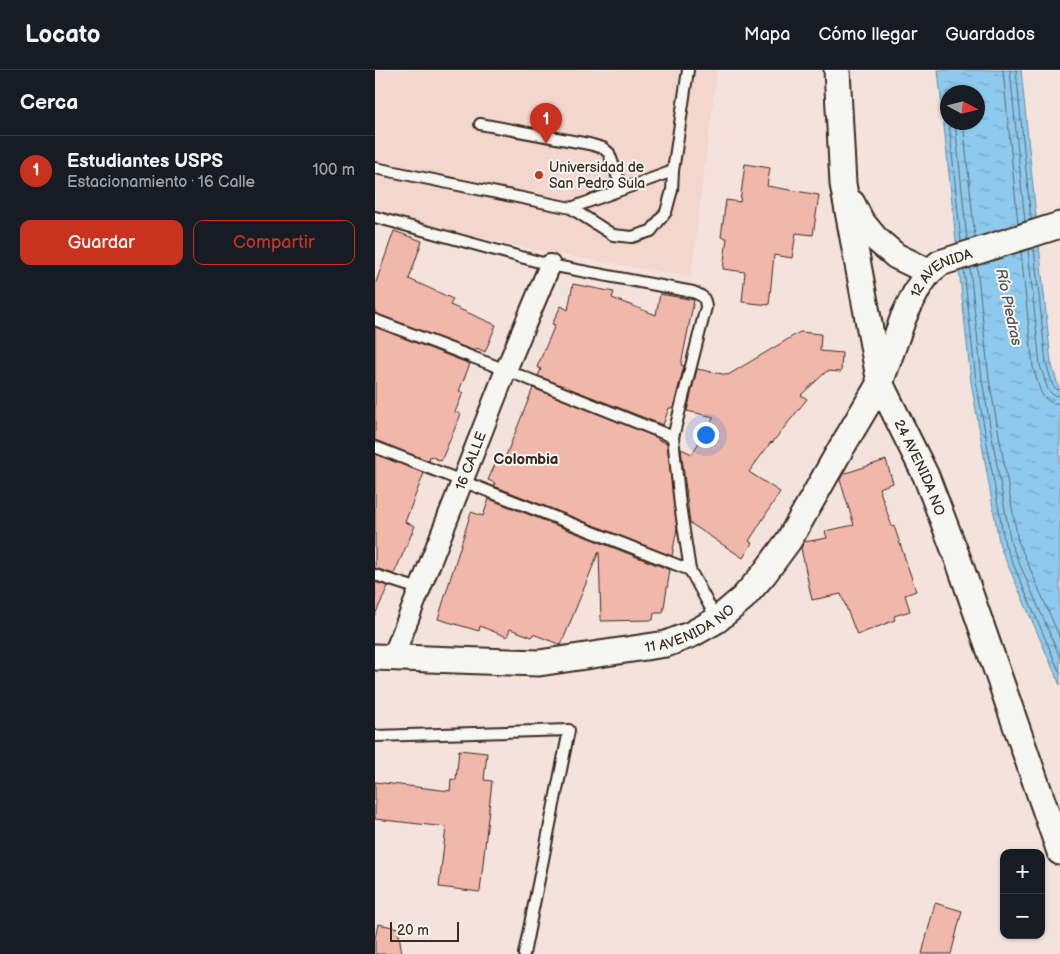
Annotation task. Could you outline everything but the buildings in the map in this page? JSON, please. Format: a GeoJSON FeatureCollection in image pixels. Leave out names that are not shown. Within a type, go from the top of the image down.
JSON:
{"type":"FeatureCollection","features":[{"type":"Feature","properties":{"kind":"street","name":"24 AVENIDA NO"},"geometry":{"type":"LineString","coordinates":[[837,70],[843,184],[880,383],[927,476],[1060,852]]}},
{"type":"Feature","properties":{"kind":"street"},"geometry":{"type":"LineString","coordinates":[[843,184],[861,221],[876,239],[896,256],[935,268]]}},
{"type":"Feature","properties":{"kind":"street","name":"12 AVENIDA"},"geometry":{"type":"LineString","coordinates":[[880,383],[917,288],[935,268],[1060,226]]}},
{"type":"Feature","properties":{"kind":"street","name":"16 CALLE"},"geometry":{"type":"LineString","coordinates":[[384,657],[419,589],[550,265]]}},
{"type":"Feature","properties":{"kind":"street","name":"11 AVENIDA NO"},"geometry":{"type":"LineString","coordinates":[[384,657],[539,663],[666,644],[692,634],[717,620],[743,598],[764,574],[789,540],[880,383]]}},
{"type":"Feature","properties":{"kind":"lane"},"geometry":{"type":"LineString","coordinates":[[375,168],[571,208],[613,235],[632,237],[651,231],[666,212],[672,190],[673,171],[688,70]]}},
{"type":"Feature","properties":{"kind":"lane"},"geometry":{"type":"LineString","coordinates":[[480,124],[603,148],[612,159],[622,189]]}},
{"type":"Feature","properties":{"kind":"lane"},"geometry":{"type":"LineString","coordinates":[[571,208],[673,171]]}},
{"type":"Feature","properties":{"kind":"lane"},"geometry":{"type":"LineString","coordinates":[[375,217],[550,265],[693,292],[702,296],[705,300],[705,307],[673,437],[680,505],[690,570],[717,620]]}},
{"type":"Feature","properties":{"kind":"lane"},"geometry":{"type":"LineString","coordinates":[[375,320],[673,437]]}},
{"type":"Feature","properties":{"kind":"lane"},"geometry":{"type":"LineString","coordinates":[[375,447],[690,570]]}},
{"type":"Feature","properties":{"kind":"lane"},"geometry":{"type":"LineString","coordinates":[[375,575],[419,589]]}},
{"type":"Feature","properties":{"kind":"lane"},"geometry":{"type":"LineString","coordinates":[[375,736],[569,730],[525,954]]}},
{"type":"Feature","properties":{"kind":"shaded area","name":"Universidad de San Pedro Sula"},"geometry":{"type":"Polygon","coordinates":[[[375,70],[717,70],[691,277],[540,251],[375,213],[375,70]]]}},
{"type":"Feature","properties":{"kind":"water","name":"Río Piedras"},"geometry":{"type":"Polygon","coordinates":[[[938,70],[1021,70],[1051,362],[1060,392],[1060,685],[1000,547],[971,382],[944,130],[985,130],[985,85],[940,85],[940,89],[938,70]]]}},
{"type":"Feature","properties":{"kind":"place","name":"Estudiantes USPS"},"geometry":{"type":"Point","coordinates":[546,144]}},
{"type":"Feature","properties":{"kind":"place","name":"Universidad de San Pedro Sula"},"geometry":{"type":"Point","coordinates":[539,175]}},
{"type":"Feature","properties":{"kind":"district","name":"Colombia"},"geometry":{"type":"Point","coordinates":[526,459]}}]}
